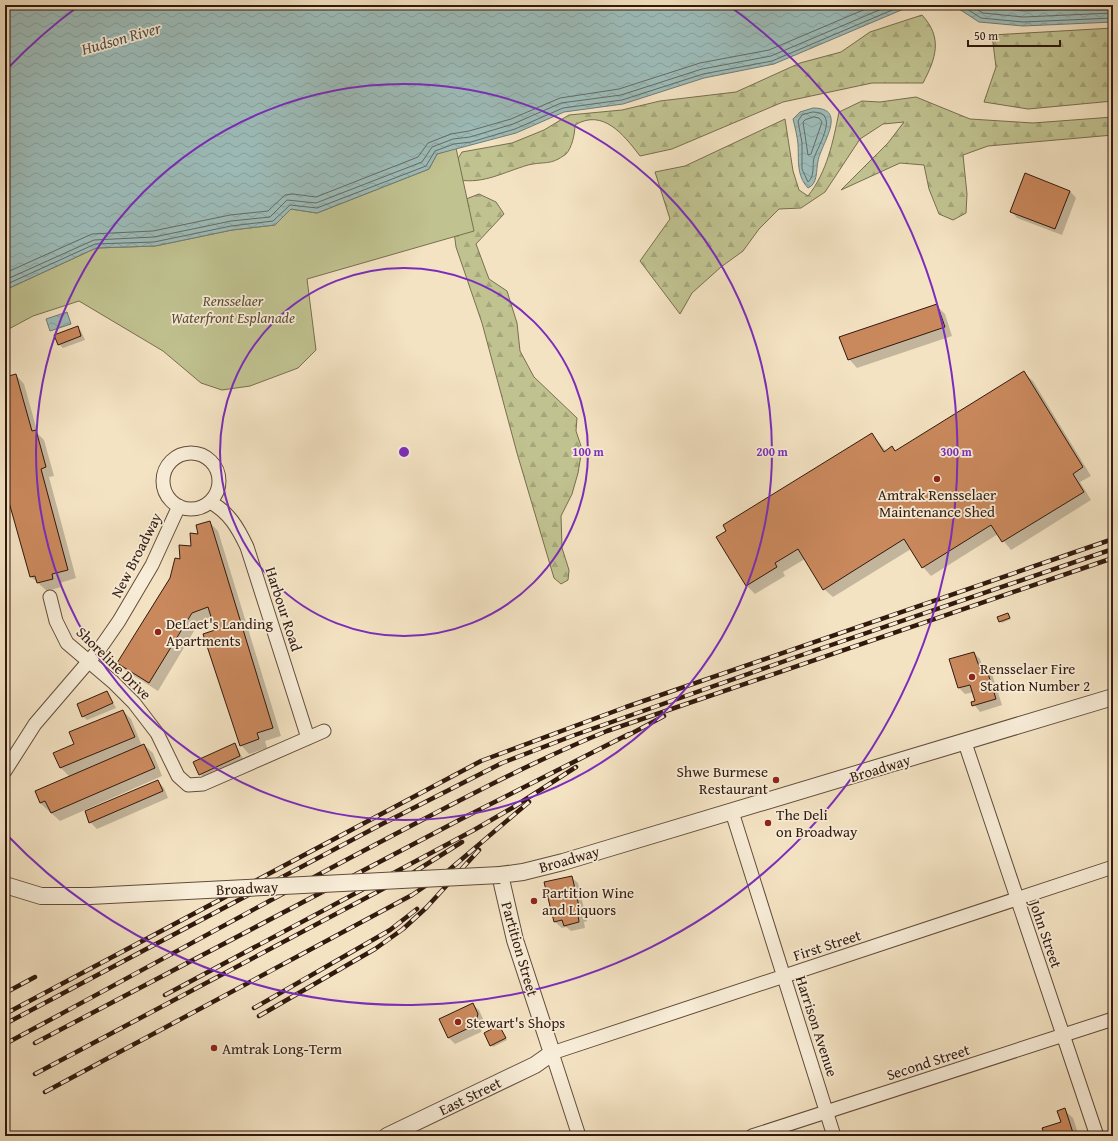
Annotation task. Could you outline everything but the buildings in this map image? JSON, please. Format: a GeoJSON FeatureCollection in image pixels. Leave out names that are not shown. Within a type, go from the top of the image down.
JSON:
{"type":"FeatureCollection","features":[{"type":"Feature","properties":{"kind":"street","name":"New Broadway"},"geometry":{"type":"LineString","coordinates":[[187,452],[205,456],[214,464],[217,470],[219,488],[210,502],[196,508],[179,506],[170,499],[164,489],[163,476],[169,463],[181,454],[187,452]]}},
{"type":"Feature","properties":{"kind":"street","name":"Harbour Road"},"geometry":{"type":"LineString","coordinates":[[210,502],[228,516],[238,530],[247,547],[308,738]]}},
{"type":"Feature","properties":{"kind":"street","name":"New Broadway"},"geometry":{"type":"LineString","coordinates":[[5,771],[35,724],[108,638],[137,594],[179,506]]}},
{"type":"Feature","properties":{"kind":"street","name":"Shoreline Drive"},"geometry":{"type":"LineString","coordinates":[[50,597],[56,621],[64,639],[71,648],[113,682],[134,703],[159,737],[178,776],[188,785],[203,784],[324,731]]}},
{"type":"Feature","properties":{"kind":"street","name":"Broadway"},"geometry":{"type":"LineString","coordinates":[[5,885],[41,896],[90,896],[500,875],[523,872],[563,862],[1113,698]]}},
{"type":"Feature","properties":{"kind":"street","name":"John Street"},"geometry":{"type":"LineString","coordinates":[[965,743],[1097,1136]]}},
{"type":"Feature","properties":{"kind":"street","name":"Harrison Avenue"},"geometry":{"type":"LineString","coordinates":[[732,812],[834,1136]]}},
{"type":"Feature","properties":{"kind":"street","name":"First Street"},"geometry":{"type":"LineString","coordinates":[[552,1053],[1113,867]]}},
{"type":"Feature","properties":{"kind":"street","name":"Partition Street"},"geometry":{"type":"LineString","coordinates":[[500,875],[515,940],[579,1136]]}},
{"type":"Feature","properties":{"kind":"street","name":"Second Street"},"geometry":{"type":"LineString","coordinates":[[752,1136],[1113,1019]]}},
{"type":"Feature","properties":{"kind":"street","name":"East Street"},"geometry":{"type":"LineString","coordinates":[[387,1136],[534,1065],[552,1053]]}},
{"type":"Feature","properties":{"kind":"green space"},"geometry":{"type":"Polygon","coordinates":[[[922,15],[929,24],[935,40],[934,57],[923,83],[872,83],[783,102],[672,149],[640,156],[620,132],[612,126],[595,120],[585,121],[575,125],[574,136],[570,148],[566,154],[556,160],[528,165],[485,179],[468,181],[459,180],[454,165],[462,152],[512,143],[544,130],[569,115],[622,110],[660,101],[736,92],[800,63],[841,52],[870,32],[922,15]]]}},
{"type":"Feature","properties":{"kind":"green space"},"geometry":{"type":"Polygon","coordinates":[[[1113,28],[1113,101],[1028,109],[984,102],[996,67],[992,35],[1113,28]]]}},
{"type":"Feature","properties":{"kind":"green space"},"geometry":{"type":"Polygon","coordinates":[[[916,97],[970,119],[1033,123],[1113,117],[1113,135],[988,146],[963,155],[967,194],[966,213],[953,220],[939,214],[929,189],[924,165],[900,163],[841,190],[888,143],[904,122],[883,124],[860,139],[825,192],[801,208],[779,209],[759,229],[743,251],[721,267],[692,293],[680,314],[640,261],[670,219],[655,172],[685,166],[785,119],[793,171],[799,190],[808,196],[815,187],[825,167],[832,145],[839,112],[862,101],[880,102],[916,97]]]}},
{"type":"Feature","properties":{"kind":"green space","name":"Rensselaer Waterfront Esplanade"},"geometry":{"type":"Polygon","coordinates":[[[456,148],[474,231],[307,279],[316,350],[298,368],[250,386],[222,390],[201,383],[163,351],[79,301],[33,316],[5,331],[5,290],[96,248],[155,246],[232,230],[275,225],[291,209],[317,213],[429,169],[437,154],[456,148]]]}},
{"type":"Feature","properties":{"kind":"green space"},"geometry":{"type":"Polygon","coordinates":[[[479,194],[496,202],[504,214],[476,244],[489,279],[507,291],[517,323],[520,351],[534,377],[577,418],[576,431],[582,449],[578,473],[572,494],[561,516],[562,548],[569,570],[568,580],[561,584],[554,578],[517,453],[482,323],[456,247],[453,224],[461,201],[479,194]]]}},
{"type":"Feature","properties":{"kind":"water","name":"Hudson River"},"geometry":{"type":"Polygon","coordinates":[[[5,5],[1113,5],[1113,22],[1023,26],[979,22],[956,7],[906,8],[774,64],[704,78],[623,104],[564,112],[516,133],[437,154],[429,169],[317,213],[291,209],[275,225],[232,230],[155,246],[96,248],[5,290],[5,5]]]}},
{"type":"Feature","properties":{"kind":"water"},"geometry":{"type":"Polygon","coordinates":[[[813,108],[824,110],[829,114],[831,120],[830,128],[818,161],[814,183],[808,188],[800,173],[798,162],[798,141],[793,119],[800,112],[813,108]]]}},
{"type":"Feature","properties":{"kind":"water"},"geometry":{"type":"Polygon","coordinates":[[[67,312],[71,324],[50,331],[46,319],[67,312]]]}},
{"type":"Feature","properties":{"kind":"railway"},"geometry":{"type":"LineString","coordinates":[[5,1014],[481,761],[626,707],[1113,539]]}},
{"type":"Feature","properties":{"kind":"railway"},"geometry":{"type":"LineString","coordinates":[[5,1024],[384,823],[502,763],[572,736],[799,656],[1113,549]]}},
{"type":"Feature","properties":{"kind":"railway"},"geometry":{"type":"LineString","coordinates":[[5,1044],[425,818],[576,744],[607,731],[1113,558]]}},
{"type":"Feature","properties":{"kind":"railway"},"geometry":{"type":"LineString","coordinates":[[625,737],[664,716]]}},
{"type":"Feature","properties":{"kind":"railway"},"geometry":{"type":"LineString","coordinates":[[35,1043],[465,817],[629,734]]}},
{"type":"Feature","properties":{"kind":"railway"},"geometry":{"type":"LineString","coordinates":[[165,995],[474,830],[512,808],[576,767]]}},
{"type":"Feature","properties":{"kind":"railway"},"geometry":{"type":"LineString","coordinates":[[45,1092],[412,895],[449,870],[529,802]]}},
{"type":"Feature","properties":{"kind":"railway"},"geometry":{"type":"LineString","coordinates":[[35,1074],[411,874],[462,842]]}},
{"type":"Feature","properties":{"kind":"railway"},"geometry":{"type":"LineString","coordinates":[[259,1016],[375,949],[403,929],[426,908],[479,850]]}},
{"type":"Feature","properties":{"kind":"railway"},"geometry":{"type":"LineString","coordinates":[[254,1008],[390,930],[417,909]]}},
{"type":"Feature","properties":{"kind":"railway"},"geometry":{"type":"LineString","coordinates":[[5,993],[35,977]]}},
{"type":"Feature","properties":{"kind":"place","name":"Amtrak Rensselaer Maintenance Shed"},"geometry":{"type":"Point","coordinates":[937,479]}},
{"type":"Feature","properties":{"kind":"place","name":"DeLaet's Landing Apartments"},"geometry":{"type":"Point","coordinates":[158,632]}},
{"type":"Feature","properties":{"kind":"place","name":"Rensselaer Fire Station Number 2"},"geometry":{"type":"Point","coordinates":[972,677]}},
{"type":"Feature","properties":{"kind":"place","name":"Shwe Burmese Restaurant"},"geometry":{"type":"Point","coordinates":[776,780]}},
{"type":"Feature","properties":{"kind":"place","name":"The Deli on Broadway"},"geometry":{"type":"Point","coordinates":[768,823]}},
{"type":"Feature","properties":{"kind":"place","name":"Partition Wine and Liquors"},"geometry":{"type":"Point","coordinates":[534,901]}},
{"type":"Feature","properties":{"kind":"place","name":"Stewart's Shops"},"geometry":{"type":"Point","coordinates":[458,1022]}},
{"type":"Feature","properties":{"kind":"place","name":"Amtrak Long-Term"},"geometry":{"type":"Point","coordinates":[214,1048]}}]}
